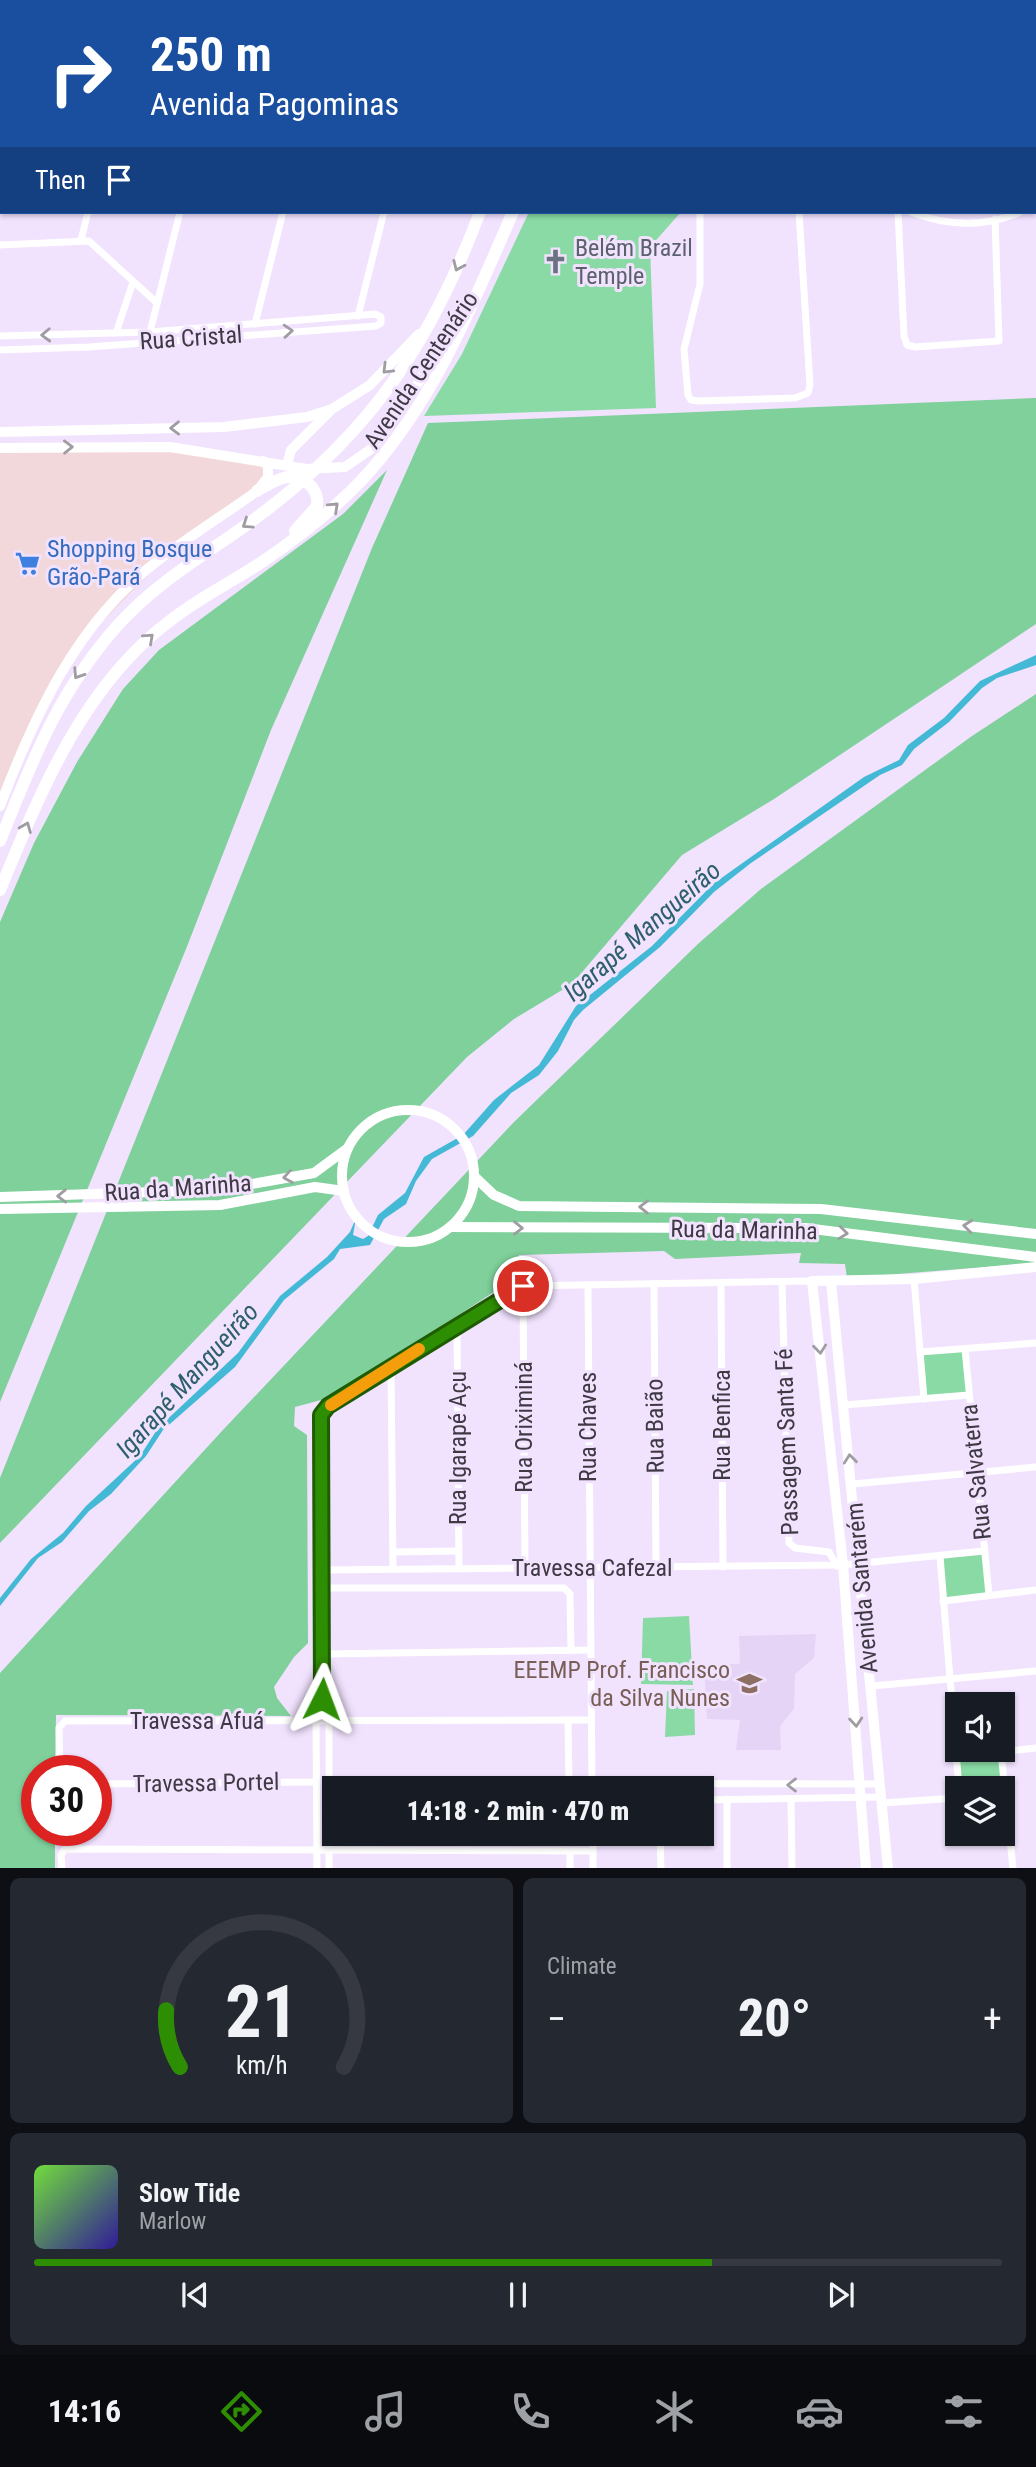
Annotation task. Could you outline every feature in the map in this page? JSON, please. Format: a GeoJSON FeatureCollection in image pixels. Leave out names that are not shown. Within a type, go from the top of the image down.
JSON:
{"type":"FeatureCollection","features":[{"type":"Feature","properties":{"kind":"main road","name":"Avenida Centenário"},"geometry":{"type":"LineString","coordinates":[[0,841],[46,730],[80,670],[120,622],[167,580],[302,483],[370,414],[400,375],[433,319],[479,214]]}},
{"type":"Feature","properties":{"kind":"main road","name":"Avenida Centenário"},"geometry":{"type":"LineString","coordinates":[[0,890],[43,785],[66,743],[133,653],[170,620],[265,560],[318,522],[370,470],[391,444],[430,387],[460,336],[512,214]]}},
{"type":"Feature","properties":{"kind":"main road","name":"Avenida Centenário"},"geometry":{"type":"LineString","coordinates":[[287,465],[320,470],[345,467],[364,455],[417,385],[489,265]]}},
{"type":"Feature","properties":{"kind":"main road"},"geometry":{"type":"LineString","coordinates":[[0,448],[170,447],[287,465],[291,450],[332,410],[385,373],[433,319]]}},
{"type":"Feature","properties":{"kind":"main road"},"geometry":{"type":"LineString","coordinates":[[0,432],[266,424],[332,410]]}},
{"type":"Feature","properties":{"kind":"main road"},"geometry":{"type":"LineString","coordinates":[[0,448],[8,442],[23,441],[24,436],[20,431]]}},
{"type":"Feature","properties":{"kind":"main road"},"geometry":{"type":"LineString","coordinates":[[257,491],[268,477],[268,466],[263,461]]}},
{"type":"Feature","properties":{"kind":"main road"},"geometry":{"type":"LineString","coordinates":[[0,806],[18,758],[52,688],[71,654],[95,622],[156,562],[257,491],[275,481],[295,477],[310,484],[318,500],[303,523],[265,560]]}},
{"type":"Feature","properties":{"kind":"main road"},"geometry":{"type":"LineString","coordinates":[[401,1111],[435,1116],[459,1135],[467,1147],[474,1176],[468,1204],[450,1227],[437,1235],[408,1242],[380,1236],[367,1228],[349,1205],[344,1191],[343,1162],[348,1148],[366,1125],[379,1117],[401,1111]]}},
{"type":"Feature","properties":{"kind":"main road","name":"Rua da Marinha"},"geometry":{"type":"LineString","coordinates":[[0,1197],[218,1190],[314,1173],[348,1148]]}},
{"type":"Feature","properties":{"kind":"main road","name":"Rua da Marinha"},"geometry":{"type":"LineString","coordinates":[[474,1176],[494,1195],[519,1206],[821,1209],[1036,1234]]}},
{"type":"Feature","properties":{"kind":"main road","name":"Rua da Marinha"},"geometry":{"type":"LineString","coordinates":[[0,1209],[220,1205],[315,1187],[344,1191]]}},
{"type":"Feature","properties":{"kind":"main road","name":"Rua da Marinha"},"geometry":{"type":"LineString","coordinates":[[450,1227],[805,1228],[1036,1257]]}},
{"type":"Feature","properties":{"kind":"main road","name":"Rua da Marinha"},"geometry":{"type":"LineString","coordinates":[[812,1281],[914,1279],[1036,1267]]}},
{"type":"Feature","properties":{"kind":"main road","name":"Avenida Santarém"},"geometry":{"type":"LineString","coordinates":[[812,1281],[861,1786],[866,1868]]}},
{"type":"Feature","properties":{"kind":"main road","name":"Avenida Santarém"},"geometry":{"type":"LineString","coordinates":[[831,1282],[853,1484],[888,1868]]}},
{"type":"Feature","properties":{"kind":"main road"},"geometry":{"type":"LineString","coordinates":[[815,1308],[822,1305],[834,1308]]}},
{"type":"Feature","properties":{"kind":"street"},"geometry":{"type":"LineString","coordinates":[[81,240],[88,214]]}},
{"type":"Feature","properties":{"kind":"street"},"geometry":{"type":"LineString","coordinates":[[150,332],[179,214]]}},
{"type":"Feature","properties":{"kind":"street"},"geometry":{"type":"LineString","coordinates":[[255,324],[282,214]]}},
{"type":"Feature","properties":{"kind":"street"},"geometry":{"type":"LineString","coordinates":[[358,316],[384,214]]}},
{"type":"Feature","properties":{"kind":"street"},"geometry":{"type":"LineString","coordinates":[[700,214],[700,284],[684,349],[688,395],[695,401],[795,398],[808,393],[810,385],[799,214]]}},
{"type":"Feature","properties":{"kind":"street"},"geometry":{"type":"LineString","coordinates":[[898,214],[904,336],[907,345],[915,347],[999,341],[995,219]]}},
{"type":"Feature","properties":{"kind":"street"},"geometry":{"type":"LineString","coordinates":[[918,214],[951,223],[995,219],[1013,214]]}},
{"type":"Feature","properties":{"kind":"street"},"geometry":{"type":"LineString","coordinates":[[0,246],[81,240],[91,242],[157,303]]}},
{"type":"Feature","properties":{"kind":"street"},"geometry":{"type":"LineString","coordinates":[[116,333],[133,282]]}},
{"type":"Feature","properties":{"kind":"street","name":"Rua Cristal"},"geometry":{"type":"LineString","coordinates":[[0,337],[150,332],[378,314],[381,319],[376,326],[0,350]]}},
{"type":"Feature","properties":{"kind":"street"},"geometry":{"type":"LineString","coordinates":[[309,319],[309,330]]}},
{"type":"Feature","properties":{"kind":"street"},"geometry":{"type":"LineString","coordinates":[[208,336],[209,327]]}},
{"type":"Feature","properties":{"kind":"street"},"geometry":{"type":"LineString","coordinates":[[89,346],[90,334]]}},
{"type":"Feature","properties":{"kind":"street"},"geometry":{"type":"LineString","coordinates":[[914,1279],[924,1399]]}},
{"type":"Feature","properties":{"kind":"street","name":"Rua da Marinha"},"geometry":{"type":"LineString","coordinates":[[523,1286],[812,1281]]}},
{"type":"Feature","properties":{"kind":"street","name":"Passagem Santa Fé"},"geometry":{"type":"LineString","coordinates":[[782,1282],[789,1543],[795,1548],[829,1552],[840,1565]]}},
{"type":"Feature","properties":{"kind":"street","name":"Rua Benfica"},"geometry":{"type":"LineString","coordinates":[[721,1283],[723,1567]]}},
{"type":"Feature","properties":{"kind":"street","name":"Rua Baião"},"geometry":{"type":"LineString","coordinates":[[654,1284],[656,1568]]}},
{"type":"Feature","properties":{"kind":"street","name":"Rua Chaves"},"geometry":{"type":"LineString","coordinates":[[588,1285],[592,1776]]}},
{"type":"Feature","properties":{"kind":"street"},"geometry":{"type":"LineString","coordinates":[[317,1868],[316,1720],[322,1699],[324,1654],[321,1415],[328,1406],[523,1286]]}},
{"type":"Feature","properties":{"kind":"street","name":"Rua Oriximiná"},"geometry":{"type":"LineString","coordinates":[[523,1286],[526,1569]]}},
{"type":"Feature","properties":{"kind":"street","name":"Rua Igarapé Açu"},"geometry":{"type":"LineString","coordinates":[[457,1326],[459,1569]]}},
{"type":"Feature","properties":{"kind":"street"},"geometry":{"type":"LineString","coordinates":[[920,1352],[1036,1343]]}},
{"type":"Feature","properties":{"kind":"street","name":"Rua Salvaterra"},"geometry":{"type":"LineString","coordinates":[[965,1349],[989,1595]]}},
{"type":"Feature","properties":{"kind":"street"},"geometry":{"type":"LineString","coordinates":[[391,1367],[393,1569]]}},
{"type":"Feature","properties":{"kind":"street"},"geometry":{"type":"LineString","coordinates":[[844,1405],[969,1395]]}},
{"type":"Feature","properties":{"kind":"street"},"geometry":{"type":"LineString","coordinates":[[853,1484],[1036,1467]]}},
{"type":"Feature","properties":{"kind":"street"},"geometry":{"type":"LineString","coordinates":[[393,1552],[459,1551]]}},
{"type":"Feature","properties":{"kind":"street","name":"Travessa Cafezal"},"geometry":{"type":"LineString","coordinates":[[324,1570],[840,1565],[984,1551]]}},
{"type":"Feature","properties":{"kind":"street"},"geometry":{"type":"LineString","coordinates":[[940,1556],[950,1692]]}},
{"type":"Feature","properties":{"kind":"street","name":"Travessa Cafezal"},"geometry":{"type":"LineString","coordinates":[[324,1588],[568,1590],[571,1650]]}},
{"type":"Feature","properties":{"kind":"street"},"geometry":{"type":"LineString","coordinates":[[943,1601],[1036,1590]]}},
{"type":"Feature","properties":{"kind":"street"},"geometry":{"type":"LineString","coordinates":[[324,1654],[590,1650]]}},
{"type":"Feature","properties":{"kind":"street"},"geometry":{"type":"LineString","coordinates":[[872,1686],[1036,1671]]}},
{"type":"Feature","properties":{"kind":"street"},"geometry":{"type":"LineString","coordinates":[[322,1699],[329,1721],[329,1776]]}},
{"type":"Feature","properties":{"kind":"street"},"geometry":{"type":"LineString","coordinates":[[568,1720],[569,1776]]}},
{"type":"Feature","properties":{"kind":"street","name":"Travessa Afuá"},"geometry":{"type":"LineString","coordinates":[[60,1755],[59,1728],[65,1721],[591,1720]]}},
{"type":"Feature","properties":{"kind":"street"},"geometry":{"type":"LineString","coordinates":[[1015,1750],[1036,1748]]}},
{"type":"Feature","properties":{"kind":"street","name":"Travessa Portel"},"geometry":{"type":"LineString","coordinates":[[112,1784],[317,1782]]}},
{"type":"Feature","properties":{"kind":"street"},"geometry":{"type":"LineString","coordinates":[[714,1786],[880,1784]]}},
{"type":"Feature","properties":{"kind":"street"},"geometry":{"type":"LineString","coordinates":[[714,1800],[945,1798]]}},
{"type":"Feature","properties":{"kind":"street"},"geometry":{"type":"LineString","coordinates":[[727,1799],[727,1868]]}},
{"type":"Feature","properties":{"kind":"street"},"geometry":{"type":"LineString","coordinates":[[791,1799],[792,1868]]}},
{"type":"Feature","properties":{"kind":"street"},"geometry":{"type":"LineString","coordinates":[[593,1846],[593,1868]]}},
{"type":"Feature","properties":{"kind":"street"},"geometry":{"type":"LineString","coordinates":[[660,1846],[661,1868]]}},
{"type":"Feature","properties":{"kind":"street"},"geometry":{"type":"LineString","coordinates":[[1010,1846],[1013,1868]]}},
{"type":"Feature","properties":{"kind":"street"},"geometry":{"type":"LineString","coordinates":[[62,1868],[61,1855],[65,1849],[593,1851]]}},
{"type":"Feature","properties":{"kind":"street"},"geometry":{"type":"LineString","coordinates":[[329,1849],[329,1868]]}},
{"type":"Feature","properties":{"kind":"street"},"geometry":{"type":"LineString","coordinates":[[570,1851],[570,1868]]}},
{"type":"Feature","properties":{"kind":"shaded area"},"geometry":{"type":"Polygon","coordinates":[[[171,444],[251,455],[265,467],[261,485],[158,565],[71,654],[0,806],[0,449],[171,444]]]}},
{"type":"Feature","properties":{"kind":"shaded area","name":"EEEMP Prof. Francisco da Silva Nunes"},"geometry":{"type":"Polygon","coordinates":[[[816,1634],[814,1658],[795,1674],[794,1709],[780,1726],[781,1750],[736,1750],[740,1720],[707,1719],[704,1664],[740,1664],[739,1636],[816,1634]]]}},
{"type":"Feature","properties":{"kind":"green space"},"geometry":{"type":"Polygon","coordinates":[[[528,214],[679,214],[650,247],[656,408],[424,416],[462,354],[528,214]]]}},
{"type":"Feature","properties":{"kind":"green space"},"geometry":{"type":"Polygon","coordinates":[[[1036,398],[1036,624],[774,799],[682,855],[572,984],[514,1019],[467,1057],[0,1543],[0,1478],[372,548],[428,423],[1036,398]]]}},
{"type":"Feature","properties":{"kind":"green space"},"geometry":{"type":"Polygon","coordinates":[[[387,470],[271,730],[186,949],[0,1402],[0,922],[34,843],[77,762],[123,689],[159,650],[343,514],[387,470]]]}},
{"type":"Feature","properties":{"kind":"green space"},"geometry":{"type":"Polygon","coordinates":[[[1036,694],[1036,1263],[847,1278],[845,1264],[799,1263],[801,1253],[675,1259],[664,1251],[519,1255],[512,1280],[336,1396],[295,1407],[294,1426],[307,1435],[308,1643],[294,1657],[274,1687],[277,1698],[291,1716],[56,1715],[55,1755],[21,1755],[21,1846],[55,1846],[55,1868],[0,1868],[0,1673],[222,1431],[514,1122],[699,943],[761,889],[972,736],[1036,694]]]}},
{"type":"Feature","properties":{"kind":"green space"},"geometry":{"type":"Polygon","coordinates":[[[965,1349],[969,1395],[924,1399],[920,1352],[965,1349]]]}},
{"type":"Feature","properties":{"kind":"green space"},"geometry":{"type":"Polygon","coordinates":[[[984,1551],[989,1595],[943,1601],[940,1556],[984,1551]]]}},
{"type":"Feature","properties":{"kind":"green space"},"geometry":{"type":"Polygon","coordinates":[[[689,1616],[693,1685],[641,1684],[643,1618],[689,1616]]]}},
{"type":"Feature","properties":{"kind":"green space"},"geometry":{"type":"Polygon","coordinates":[[[694,1689],[695,1735],[665,1737],[667,1691],[694,1689]]]}},
{"type":"Feature","properties":{"kind":"green space"},"geometry":{"type":"Polygon","coordinates":[[[957,1762],[1002,1762],[1002,1776],[958,1776],[957,1762]]]}},
{"type":"Feature","properties":{"kind":"water"},"geometry":{"type":"Polygon","coordinates":[[[1036,655],[1036,665],[997,678],[982,688],[949,722],[914,749],[902,765],[880,775],[751,863],[714,892],[660,947],[583,1010],[574,1020],[558,1051],[539,1075],[511,1093],[473,1136],[432,1159],[416,1181],[406,1204],[384,1219],[370,1245],[340,1249],[334,1259],[284,1300],[235,1367],[163,1430],[146,1456],[111,1494],[89,1511],[62,1542],[38,1558],[0,1606],[0,1598],[31,1559],[63,1533],[86,1506],[140,1456],[158,1428],[238,1353],[280,1296],[327,1257],[350,1232],[356,1218],[353,1235],[363,1239],[368,1236],[378,1215],[405,1193],[424,1157],[463,1135],[494,1100],[539,1065],[576,1006],[652,946],[713,884],[864,777],[899,760],[908,745],[944,718],[980,681],[1036,655]]]}},
{"type":"Feature","properties":{"kind":"slow traffic"},"geometry":{"type":"LineString","coordinates":[[331,1405],[419,1349]]}},
{"type":"Feature","properties":{"kind":"place","name":"Belém Brazil Temple"},"geometry":{"type":"Point","coordinates":[555,262]}},
{"type":"Feature","properties":{"kind":"place","name":"Shopping Bosque Grão-Pará"},"geometry":{"type":"Point","coordinates":[27,563]}},
{"type":"Feature","properties":{"kind":"place","name":"EEEMP Prof. Francisco da Silva Nunes"},"geometry":{"type":"Point","coordinates":[750,1684]}},
{"type":"Feature","properties":{"kind":"route"},"geometry":{"type":"LineString","coordinates":[[322,1699],[324,1570],[321,1415],[328,1406],[523,1286]]}},
{"type":"Feature","properties":{"kind":"water label","name":"Igarapé Mangueirão"},"geometry":{"type":"Point","coordinates":[642,931]}},
{"type":"Feature","properties":{"kind":"water label","name":"Igarapé Mangueirão"},"geometry":{"type":"Point","coordinates":[187,1380]}}]}
